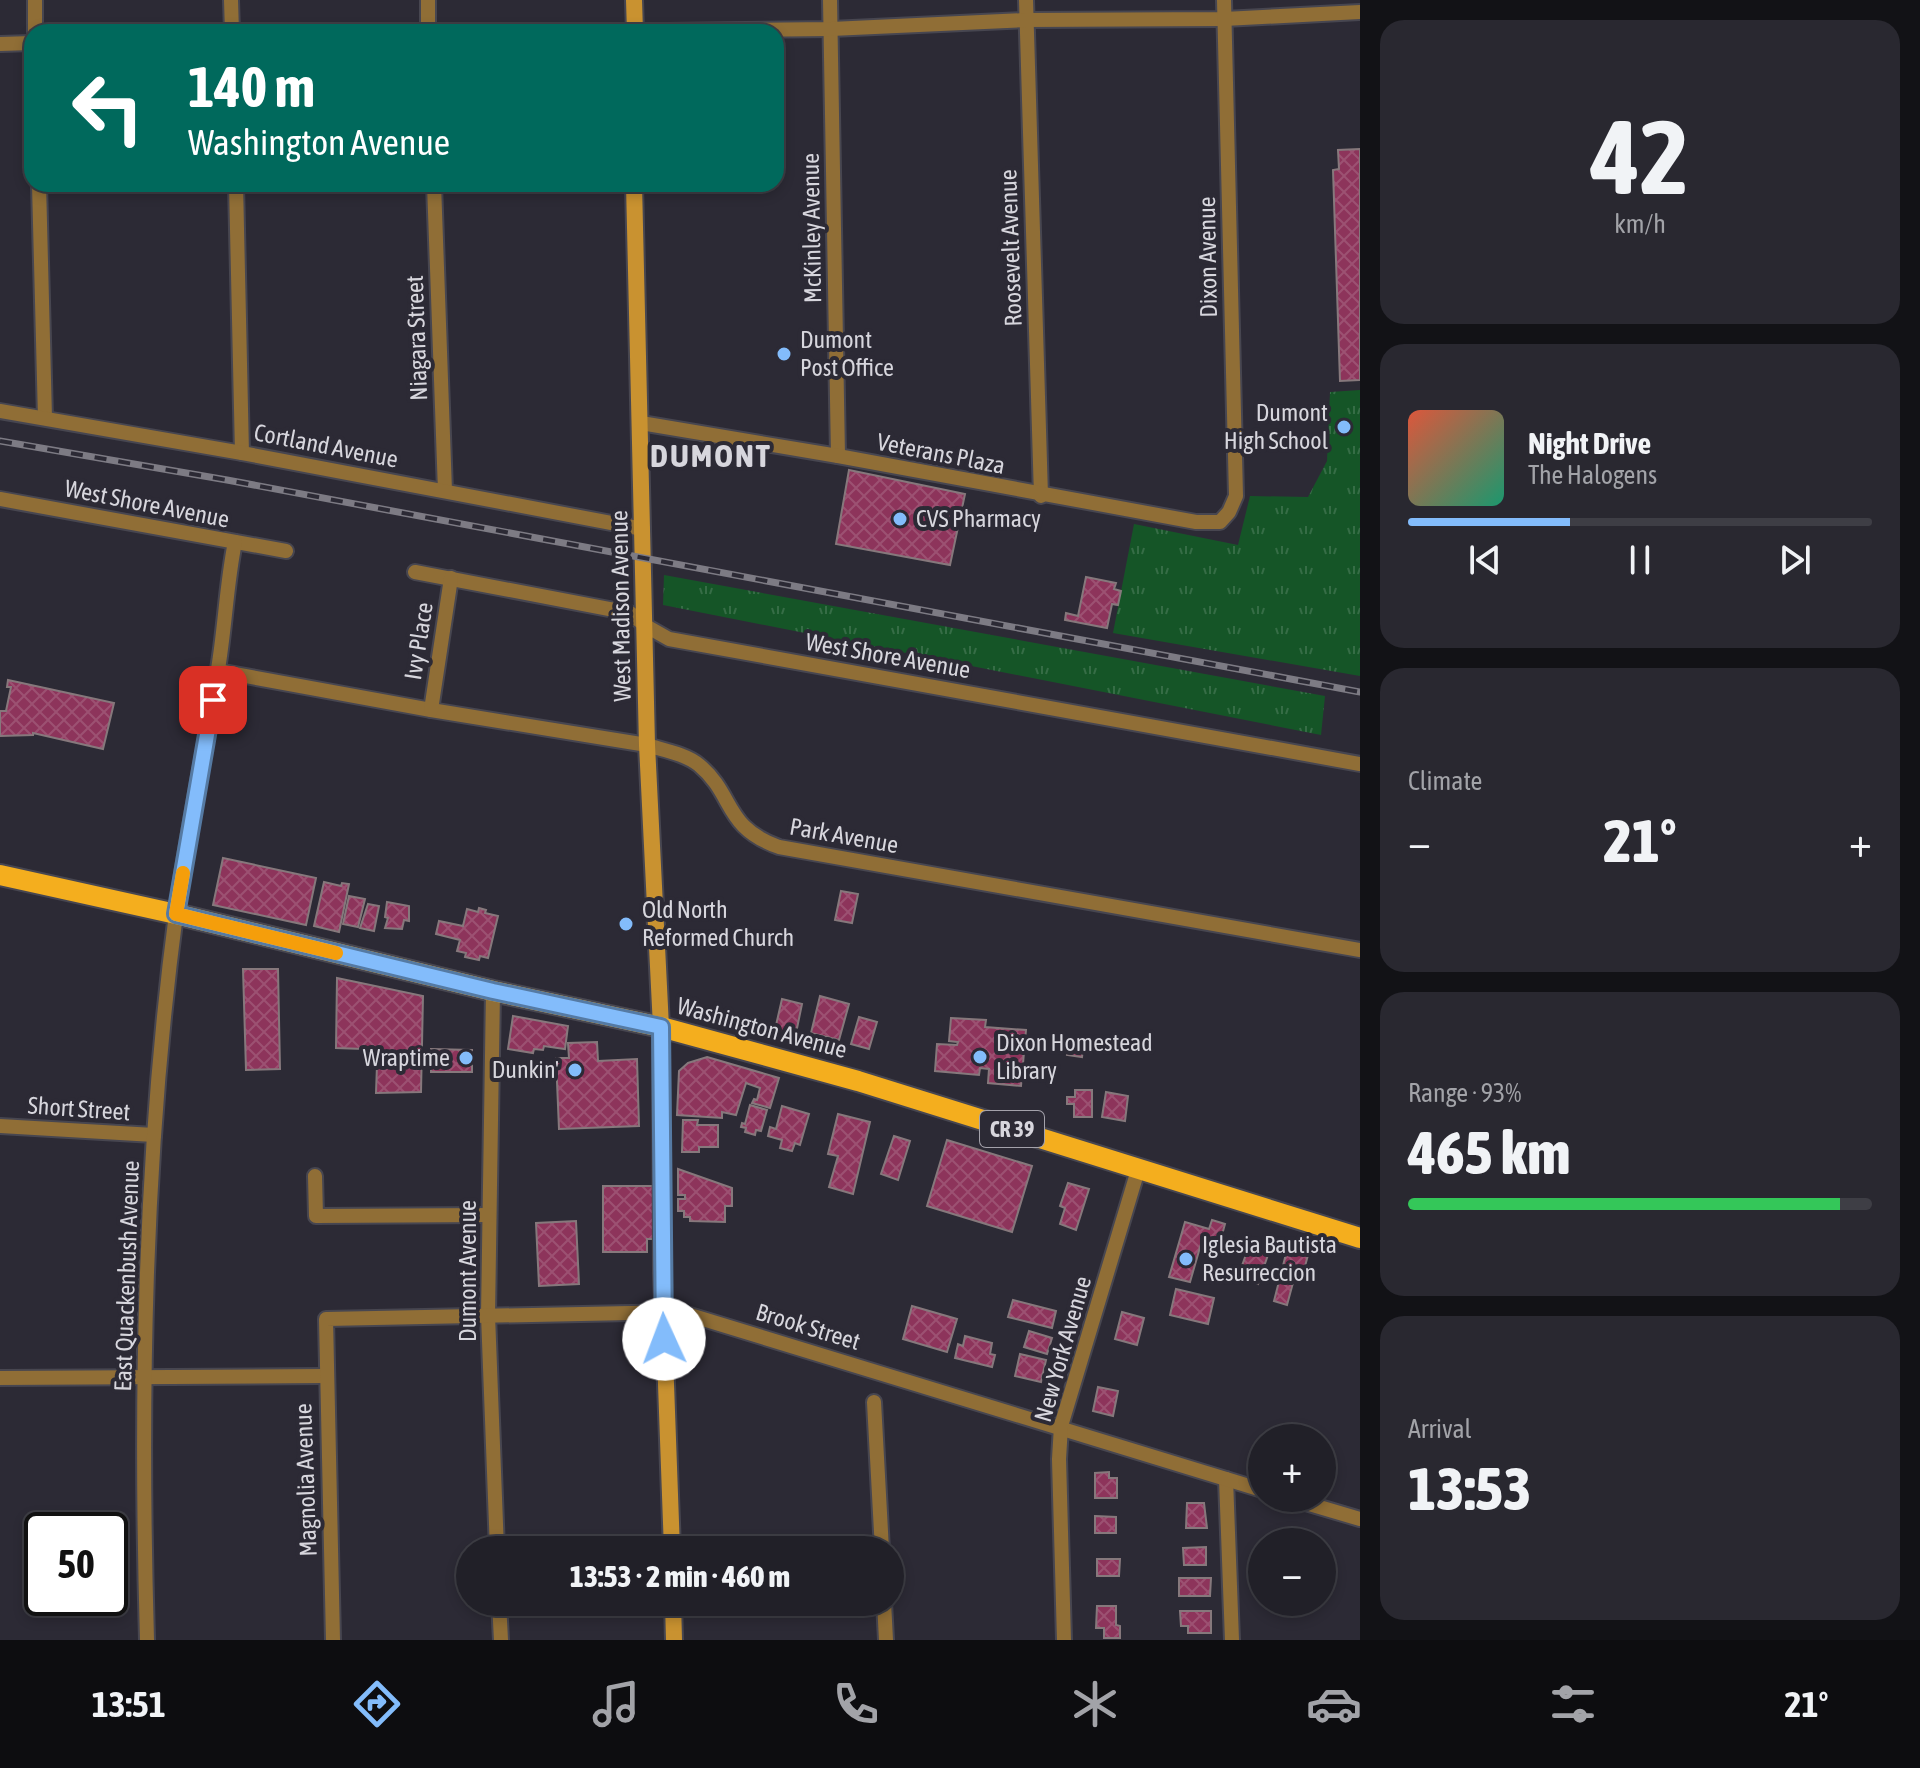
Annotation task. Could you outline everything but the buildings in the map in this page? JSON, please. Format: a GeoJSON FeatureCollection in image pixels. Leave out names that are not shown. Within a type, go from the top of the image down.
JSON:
{"type":"FeatureCollection","features":[{"type":"Feature","properties":{"kind":"main road"},"geometry":{"type":"LineString","coordinates":[[634,0],[635,24]]}},
{"type":"Feature","properties":{"kind":"main road","name":"West Madison Avenue"},"geometry":{"type":"LineString","coordinates":[[634,192],[647,745],[661,1027],[663,1312],[671,1536]]}},
{"type":"Feature","properties":{"kind":"main road","name":"Washington Avenue"},"geometry":{"type":"LineString","coordinates":[[0,875],[493,991],[661,1027],[858,1081],[1360,1238]]}},
{"type":"Feature","properties":{"kind":"main road"},"geometry":{"type":"LineString","coordinates":[[673,1616],[674,1640]]}},
{"type":"Feature","properties":{"kind":"street"},"geometry":{"type":"LineString","coordinates":[[35,0],[35,24]]}},
{"type":"Feature","properties":{"kind":"street"},"geometry":{"type":"LineString","coordinates":[[231,0],[232,24]]}},
{"type":"Feature","properties":{"kind":"street"},"geometry":{"type":"LineString","coordinates":[[428,0],[428,24]]}},
{"type":"Feature","properties":{"kind":"street","name":"McKinley Avenue"},"geometry":{"type":"LineString","coordinates":[[830,0],[838,456]]}},
{"type":"Feature","properties":{"kind":"street","name":"Roosevelt Avenue"},"geometry":{"type":"LineString","coordinates":[[1026,0],[1041,496]]}},
{"type":"Feature","properties":{"kind":"street","name":"Dixon Avenue"},"geometry":{"type":"LineString","coordinates":[[1224,0],[1236,496],[1229,512]]}},
{"type":"Feature","properties":{"kind":"street"},"geometry":{"type":"LineString","coordinates":[[784,29],[1026,20],[1224,19],[1360,12]]}},
{"type":"Feature","properties":{"kind":"street"},"geometry":{"type":"LineString","coordinates":[[0,44],[24,43]]}},
{"type":"Feature","properties":{"kind":"street"},"geometry":{"type":"LineString","coordinates":[[39,192],[45,418]]}},
{"type":"Feature","properties":{"kind":"street"},"geometry":{"type":"LineString","coordinates":[[236,192],[242,453]]}},
{"type":"Feature","properties":{"kind":"street","name":"Niagara Street"},"geometry":{"type":"LineString","coordinates":[[434,192],[445,491]]}},
{"type":"Feature","properties":{"kind":"street","name":"Cortland Avenue"},"geometry":{"type":"LineString","coordinates":[[0,411],[643,529]]}},
{"type":"Feature","properties":{"kind":"street","name":"Veterans Plaza"},"geometry":{"type":"LineString","coordinates":[[641,423],[1196,522],[1220,522],[1229,512]]}},
{"type":"Feature","properties":{"kind":"street","name":"West Shore Avenue"},"geometry":{"type":"LineString","coordinates":[[0,499],[286,551]]}},
{"type":"Feature","properties":{"kind":"street","name":"East Quackenbush Avenue"},"geometry":{"type":"LineString","coordinates":[[147,1640],[143,1519],[154,1135],[176,914],[218,671],[235,542]]}},
{"type":"Feature","properties":{"kind":"street","name":"West Shore Avenue"},"geometry":{"type":"LineString","coordinates":[[415,572],[630,613],[669,639],[1360,764]]}},
{"type":"Feature","properties":{"kind":"street","name":"Ivy Place"},"geometry":{"type":"LineString","coordinates":[[431,710],[451,578]]}},
{"type":"Feature","properties":{"kind":"street","name":"Park Avenue"},"geometry":{"type":"LineString","coordinates":[[218,671],[647,745],[696,762],[709,774],[745,829],[759,840],[779,847],[1360,950]]}},
{"type":"Feature","properties":{"kind":"street","name":"Dumont Avenue"},"geometry":{"type":"LineString","coordinates":[[493,991],[488,1315],[496,1536]]}},
{"type":"Feature","properties":{"kind":"street","name":"Short Street"},"geometry":{"type":"LineString","coordinates":[[0,1126],[154,1135]]}},
{"type":"Feature","properties":{"kind":"street","name":"New York Avenue"},"geometry":{"type":"LineString","coordinates":[[1064,1640],[1059,1459],[1061,1426],[1138,1170]]}},
{"type":"Feature","properties":{"kind":"street"},"geometry":{"type":"LineString","coordinates":[[315,1176],[316,1216],[489,1215]]}},
{"type":"Feature","properties":{"kind":"street","name":"Brook Street"},"geometry":{"type":"LineString","coordinates":[[326,1319],[680,1312],[1061,1426],[1248,1486]]}},
{"type":"Feature","properties":{"kind":"street","name":"Magnolia Avenue"},"geometry":{"type":"LineString","coordinates":[[326,1319],[333,1640]]}},
{"type":"Feature","properties":{"kind":"street"},"geometry":{"type":"LineString","coordinates":[[0,1378],[325,1376]]}},
{"type":"Feature","properties":{"kind":"street"},"geometry":{"type":"LineString","coordinates":[[874,1402],[881,1536]]}},
{"type":"Feature","properties":{"kind":"street"},"geometry":{"type":"LineString","coordinates":[[1226,1479],[1232,1640]]}},
{"type":"Feature","properties":{"kind":"street"},"geometry":{"type":"LineString","coordinates":[[1336,1512],[1360,1519]]}},
{"type":"Feature","properties":{"kind":"street"},"geometry":{"type":"LineString","coordinates":[[500,1616],[501,1640]]}},
{"type":"Feature","properties":{"kind":"street"},"geometry":{"type":"LineString","coordinates":[[885,1616],[886,1640]]}},
{"type":"Feature","properties":{"kind":"green space","name":"Dumont High School"},"geometry":{"type":"Polygon","coordinates":[[[1360,390],[1360,676],[1113,633],[1134,524],[1238,545],[1250,496],[1308,497],[1327,461],[1330,392],[1360,390]]]}},
{"type":"Feature","properties":{"kind":"green space"},"geometry":{"type":"Polygon","coordinates":[[[664,575],[1325,696],[1321,735],[663,605],[664,575]]]}},
{"type":"Feature","properties":{"kind":"railway"},"geometry":{"type":"LineString","coordinates":[[0,441],[227,480],[1360,692]]}},
{"type":"Feature","properties":{"kind":"slow traffic"},"geometry":{"type":"LineString","coordinates":[[183,873],[176,914],[336,953]]}},
{"type":"Feature","properties":{"kind":"place","name":"Dumont Post Office"},"geometry":{"type":"Point","coordinates":[784,354]}},
{"type":"Feature","properties":{"kind":"place","name":"Dumont High School"},"geometry":{"type":"Point","coordinates":[1344,427]}},
{"type":"Feature","properties":{"kind":"place","name":"CVS Pharmacy"},"geometry":{"type":"Point","coordinates":[900,519]}},
{"type":"Feature","properties":{"kind":"place","name":"Old North Reformed Church"},"geometry":{"type":"Point","coordinates":[626,924]}},
{"type":"Feature","properties":{"kind":"place","name":"Dixon Homestead Library"},"geometry":{"type":"Point","coordinates":[980,1057]}},
{"type":"Feature","properties":{"kind":"place","name":"Wraptime"},"geometry":{"type":"Point","coordinates":[466,1058]}},
{"type":"Feature","properties":{"kind":"place","name":"Dunkin'"},"geometry":{"type":"Point","coordinates":[575,1070]}},
{"type":"Feature","properties":{"kind":"place","name":"Iglesia Bautista Resurreccion"},"geometry":{"type":"Point","coordinates":[1186,1259]}},
{"type":"Feature","properties":{"kind":"district","name":"DUMONT"},"geometry":{"type":"Point","coordinates":[711,456]}},
{"type":"Feature","properties":{"kind":"route"},"geometry":{"type":"LineString","coordinates":[[213,700],[176,914],[493,991],[661,1027],[664,1339]]}}]}
